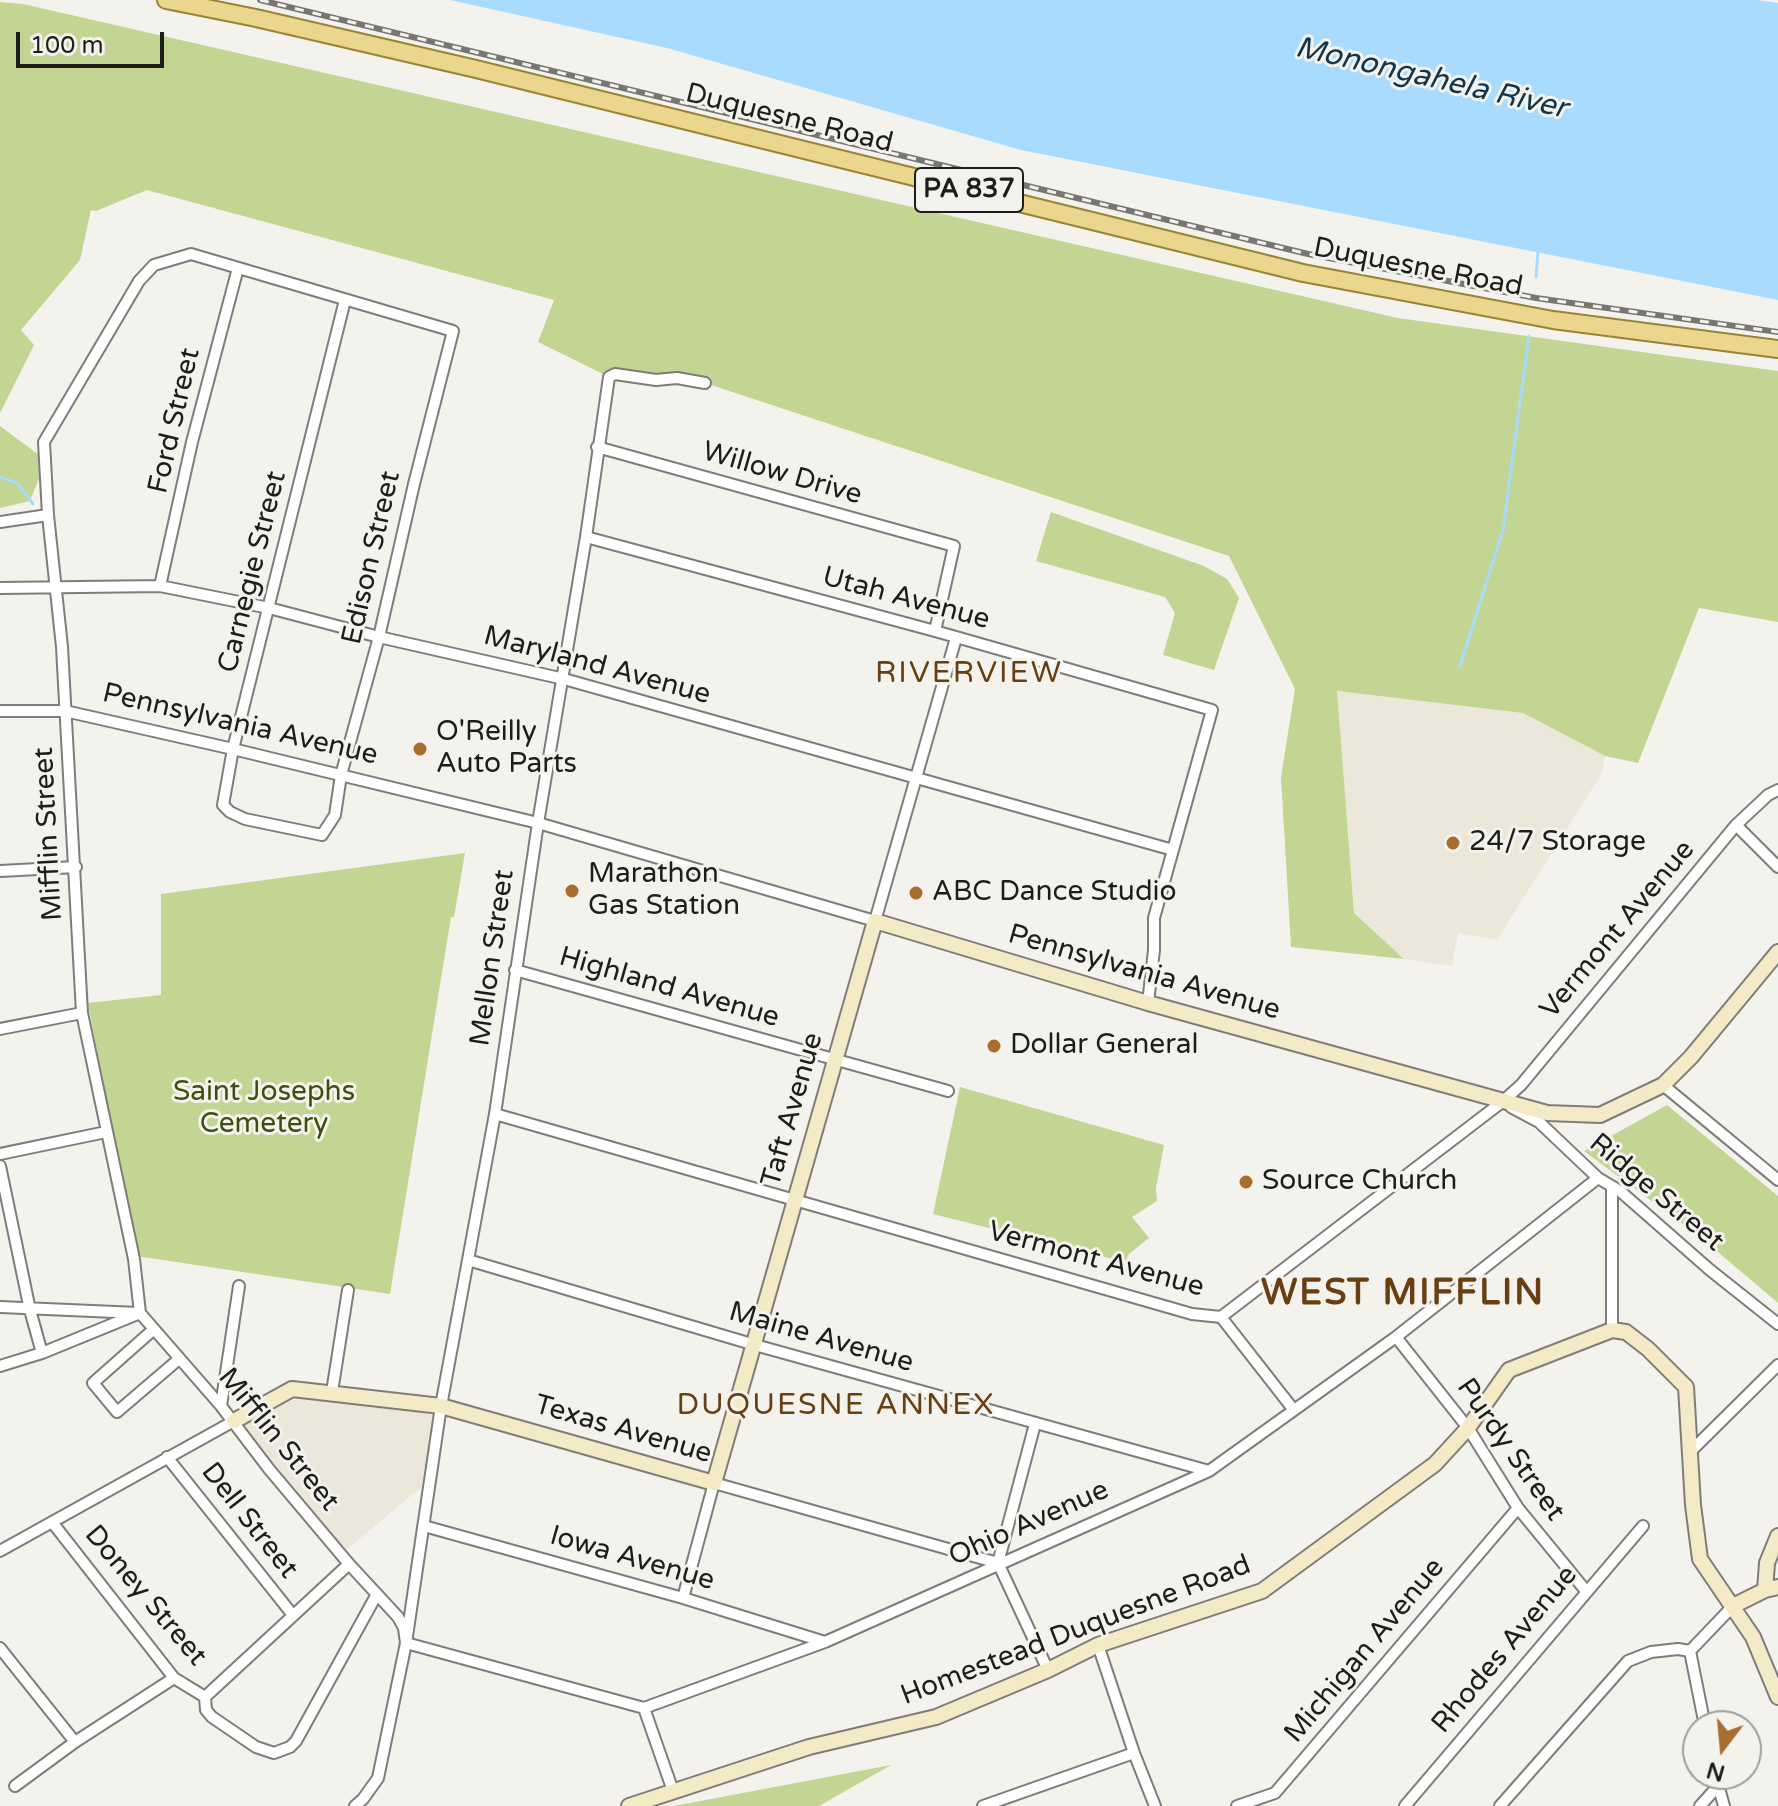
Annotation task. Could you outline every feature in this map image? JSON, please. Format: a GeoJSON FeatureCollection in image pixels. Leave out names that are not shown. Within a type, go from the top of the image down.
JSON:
{"type":"FeatureCollection","features":[{"type":"Feature","properties":{"kind":"main road","name":"Duquesne Road"},"geometry":{"type":"LineString","coordinates":[[166,0],[476,69],[1303,273],[1553,320],[1778,349]]}},
{"type":"Feature","properties":{"kind":"street","name":"Mifflin Street"},"geometry":{"type":"LineString","coordinates":[[406,1643],[404,1628],[398,1617],[349,1564],[269,1469],[234,1421],[140,1313],[134,1259],[82,1013],[76,867],[44,442],[139,281],[154,265],[191,254],[453,331]]}},
{"type":"Feature","properties":{"kind":"street","name":"Ford Street"},"geometry":{"type":"LineString","coordinates":[[160,586],[192,442],[238,268]]}},
{"type":"Feature","properties":{"kind":"street","name":"Carnegie Street"},"geometry":{"type":"LineString","coordinates":[[338,797],[335,815],[322,835],[245,819],[223,805],[233,749],[345,300]]}},
{"type":"Feature","properties":{"kind":"street","name":"Edison Street"},"geometry":{"type":"LineString","coordinates":[[338,797],[453,331]]}},
{"type":"Feature","properties":{"kind":"street","name":"Mellon Street"},"geometry":{"type":"LineString","coordinates":[[355,1806],[378,1778],[406,1643],[441,1406],[495,1114],[609,377],[615,374],[705,383]]}},
{"type":"Feature","properties":{"kind":"street","name":"Willow Drive"},"geometry":{"type":"LineString","coordinates":[[597,447],[954,546],[935,631]]}},
{"type":"Feature","properties":{"kind":"street"},"geometry":{"type":"LineString","coordinates":[[0,522],[48,515]]}},
{"type":"Feature","properties":{"kind":"street","name":"Utah Avenue"},"geometry":{"type":"LineString","coordinates":[[586,537],[1212,710],[1173,850]]}},
{"type":"Feature","properties":{"kind":"street","name":"Maryland Avenue"},"geometry":{"type":"LineString","coordinates":[[0,588],[160,586],[269,608],[379,637],[564,679],[1173,850]]}},
{"type":"Feature","properties":{"kind":"street","name":"Taft Avenue"},"geometry":{"type":"LineString","coordinates":[[683,1598],[956,638]]}},
{"type":"Feature","properties":{"kind":"street","name":"Pennsylvania Avenue"},"geometry":{"type":"LineString","coordinates":[[0,711],[65,711],[538,823],[1148,1003],[1547,1113],[1600,1115],[1663,1085],[1691,1057],[1778,952]]}},
{"type":"Feature","properties":{"kind":"street","name":"Vermont Avenue"},"geometry":{"type":"LineString","coordinates":[[495,1114],[1192,1314],[1221,1317],[1521,1085],[1736,825],[1768,795],[1778,790]]}},
{"type":"Feature","properties":{"kind":"street"},"geometry":{"type":"LineString","coordinates":[[1736,825],[1778,867]]}},
{"type":"Feature","properties":{"kind":"street"},"geometry":{"type":"LineString","coordinates":[[1148,1003],[1154,923],[1173,850]]}},
{"type":"Feature","properties":{"kind":"street"},"geometry":{"type":"LineString","coordinates":[[0,871],[76,867]]}},
{"type":"Feature","properties":{"kind":"street","name":"Highland Avenue"},"geometry":{"type":"LineString","coordinates":[[515,970],[948,1091]]}},
{"type":"Feature","properties":{"kind":"street"},"geometry":{"type":"LineString","coordinates":[[0,1029],[82,1013]]}},
{"type":"Feature","properties":{"kind":"street"},"geometry":{"type":"LineString","coordinates":[[1663,1085],[1778,1180]]}},
{"type":"Feature","properties":{"kind":"street","name":"Ridge Street"},"geometry":{"type":"LineString","coordinates":[[1502,1102],[1539,1122],[1598,1178],[1620,1191],[1710,1270],[1778,1324]]}},
{"type":"Feature","properties":{"kind":"street"},"geometry":{"type":"LineString","coordinates":[[0,1154],[106,1132]]}},
{"type":"Feature","properties":{"kind":"street"},"geometry":{"type":"LineString","coordinates":[[0,1166],[42,1353]]}},
{"type":"Feature","properties":{"kind":"street","name":"Ohio Avenue"},"geometry":{"type":"LineString","coordinates":[[644,1708],[825,1642],[1209,1471],[1396,1337],[1598,1178]]}},
{"type":"Feature","properties":{"kind":"street"},"geometry":{"type":"LineString","coordinates":[[1612,1188],[1612,1330],[1626,1332],[1686,1387],[1700,1559],[1753,1637],[1778,1697]]}},
{"type":"Feature","properties":{"kind":"street","name":"Maine Avenue"},"geometry":{"type":"LineString","coordinates":[[468,1260],[755,1345],[1209,1471]]}},
{"type":"Feature","properties":{"kind":"street"},"geometry":{"type":"LineString","coordinates":[[221,1406],[239,1286]]}},
{"type":"Feature","properties":{"kind":"street"},"geometry":{"type":"LineString","coordinates":[[332,1392],[348,1290]]}},
{"type":"Feature","properties":{"kind":"street"},"geometry":{"type":"LineString","coordinates":[[0,1307],[140,1313]]}},
{"type":"Feature","properties":{"kind":"street"},"geometry":{"type":"LineString","coordinates":[[0,1366],[42,1353],[140,1313]]}},
{"type":"Feature","properties":{"kind":"street"},"geometry":{"type":"LineString","coordinates":[[1221,1317],[1293,1409]]}},
{"type":"Feature","properties":{"kind":"street"},"geometry":{"type":"LineString","coordinates":[[154,1329],[93,1383],[117,1412],[179,1359]]}},
{"type":"Feature","properties":{"kind":"street","name":"Homestead Duquesne Road"},"geometry":{"type":"LineString","coordinates":[[629,1806],[809,1747],[936,1717],[1048,1670],[1098,1645],[1262,1591],[1435,1464],[1468,1428],[1509,1370],[1612,1330]]}},
{"type":"Feature","properties":{"kind":"street","name":"Purdy Street"},"geometry":{"type":"LineString","coordinates":[[1396,1337],[1468,1428],[1518,1508],[1586,1591]]}},
{"type":"Feature","properties":{"kind":"street"},"geometry":{"type":"LineString","coordinates":[[1690,1452],[1778,1365]]}},
{"type":"Feature","properties":{"kind":"street","name":"Texas Avenue"},"geometry":{"type":"LineString","coordinates":[[234,1421],[292,1389],[441,1406],[998,1563]]}},
{"type":"Feature","properties":{"kind":"street"},"geometry":{"type":"LineString","coordinates":[[0,1551],[234,1421]]}},
{"type":"Feature","properties":{"kind":"street"},"geometry":{"type":"LineString","coordinates":[[1035,1424],[998,1563],[1048,1670]]}},
{"type":"Feature","properties":{"kind":"street","name":"Dell Street"},"geometry":{"type":"LineString","coordinates":[[167,1457],[292,1614]]}},
{"type":"Feature","properties":{"kind":"street","name":"Michigan Avenue"},"geometry":{"type":"LineString","coordinates":[[1237,1806],[1275,1793],[1518,1508]]}},
{"type":"Feature","properties":{"kind":"street","name":"Doney Street"},"geometry":{"type":"LineString","coordinates":[[52,1522],[174,1678],[205,1697]]}},
{"type":"Feature","properties":{"kind":"street","name":"Iowa Avenue"},"geometry":{"type":"LineString","coordinates":[[424,1526],[683,1598],[825,1642]]}},
{"type":"Feature","properties":{"kind":"street","name":"Rhodes Avenue"},"geometry":{"type":"LineString","coordinates":[[1405,1806],[1643,1526]]}},
{"type":"Feature","properties":{"kind":"street"},"geometry":{"type":"LineString","coordinates":[[1690,1651],[1733,1606],[1772,1589],[1767,1563],[1778,1536]]}},
{"type":"Feature","properties":{"kind":"street"},"geometry":{"type":"LineString","coordinates":[[349,1564],[205,1697],[209,1714],[256,1747],[274,1753],[290,1747],[377,1594]]}},
{"type":"Feature","properties":{"kind":"street"},"geometry":{"type":"LineString","coordinates":[[406,1643],[644,1708],[673,1791]]}},
{"type":"Feature","properties":{"kind":"street"},"geometry":{"type":"LineString","coordinates":[[1098,1645],[1155,1806]]}},
{"type":"Feature","properties":{"kind":"street"},"geometry":{"type":"LineString","coordinates":[[0,1648],[75,1742]]}},
{"type":"Feature","properties":{"kind":"street"},"geometry":{"type":"LineString","coordinates":[[1690,1651],[1702,1710]]}},
{"type":"Feature","properties":{"kind":"street"},"geometry":{"type":"LineString","coordinates":[[1500,1806],[1628,1661],[1651,1652],[1690,1651]]}},
{"type":"Feature","properties":{"kind":"street"},"geometry":{"type":"LineString","coordinates":[[15,1786],[75,1742],[174,1678]]}},
{"type":"Feature","properties":{"kind":"street"},"geometry":{"type":"LineString","coordinates":[[983,1806],[1134,1753]]}},
{"type":"Feature","properties":{"kind":"street"},"geometry":{"type":"LineString","coordinates":[[1700,1806],[1714,1790]]}},
{"type":"Feature","properties":{"kind":"shaded area","name":"24/7 Storage"},"geometry":{"type":"Polygon","coordinates":[[[1336,691],[1523,713],[1605,756],[1602,773],[1497,940],[1458,933],[1452,966],[1404,959],[1354,913],[1336,691]]]}},
{"type":"Feature","properties":{"kind":"shaded area"},"geometry":{"type":"Polygon","coordinates":[[[304,1397],[434,1414],[421,1489],[345,1551],[240,1426],[271,1408],[304,1397]]]}},
{"type":"Feature","properties":{"kind":"green space"},"geometry":{"type":"Polygon","coordinates":[[[0,2],[23,4],[1398,318],[1778,371],[1778,622],[1699,608],[1638,763],[1605,756],[1523,713],[1337,691],[1354,913],[1404,959],[1291,947],[1281,777],[1295,689],[1229,556],[696,380],[609,377],[538,342],[554,300],[147,190],[96,211],[91,210],[80,260],[21,330],[34,345],[0,413],[0,2]]]}},
{"type":"Feature","properties":{"kind":"green space"},"geometry":{"type":"Polygon","coordinates":[[[0,426],[39,455],[42,471],[30,501],[0,508],[0,426]]]}},
{"type":"Feature","properties":{"kind":"green space"},"geometry":{"type":"Polygon","coordinates":[[[1051,512],[1204,566],[1227,579],[1239,598],[1214,670],[1163,655],[1175,613],[1165,597],[1036,561],[1051,512]]]}},
{"type":"Feature","properties":{"kind":"green space","name":"Saint Josephs Cemetery"},"geometry":{"type":"Polygon","coordinates":[[[465,853],[454,917],[451,917],[390,1294],[136,1256],[88,1003],[161,995],[161,894],[465,853]]]}},
{"type":"Feature","properties":{"kind":"green space"},"geometry":{"type":"Polygon","coordinates":[[[960,1087],[1164,1145],[1156,1188],[1157,1201],[1132,1217],[1149,1238],[1129,1254],[1125,1262],[933,1214],[960,1087]]]}},
{"type":"Feature","properties":{"kind":"green space"},"geometry":{"type":"Polygon","coordinates":[[[1667,1105],[1778,1196],[1778,1303],[1699,1236],[1584,1151],[1667,1105]]]}},
{"type":"Feature","properties":{"kind":"green space"},"geometry":{"type":"Polygon","coordinates":[[[891,1765],[819,1806],[674,1806],[891,1765]]]}},
{"type":"Feature","properties":{"kind":"water","name":"Monongahela River"},"geometry":{"type":"Polygon","coordinates":[[[450,0],[1757,0],[1778,3],[1778,300],[1021,150],[667,48],[450,0]]]}},
{"type":"Feature","properties":{"kind":"waterway"},"geometry":{"type":"LineString","coordinates":[[1536,277],[1538,252]]}},
{"type":"Feature","properties":{"kind":"waterway"},"geometry":{"type":"LineString","coordinates":[[1460,666],[1503,530],[1529,336]]}},
{"type":"Feature","properties":{"kind":"waterway"},"geometry":{"type":"LineString","coordinates":[[0,477],[17,483],[33,504]]}},
{"type":"Feature","properties":{"kind":"railway"},"geometry":{"type":"LineString","coordinates":[[260,0],[1308,254],[1536,298],[1778,332]]}},
{"type":"Feature","properties":{"kind":"place","name":"O'Reilly Auto Parts"},"geometry":{"type":"Point","coordinates":[420,749]}},
{"type":"Feature","properties":{"kind":"place","name":"24/7 Storage"},"geometry":{"type":"Point","coordinates":[1453,843]}},
{"type":"Feature","properties":{"kind":"place","name":"Marathon Gas Station"},"geometry":{"type":"Point","coordinates":[572,891]}},
{"type":"Feature","properties":{"kind":"place","name":"ABC Dance Studio"},"geometry":{"type":"Point","coordinates":[916,893]}},
{"type":"Feature","properties":{"kind":"place","name":"Dollar General"},"geometry":{"type":"Point","coordinates":[994,1046]}},
{"type":"Feature","properties":{"kind":"place","name":"Source Church"},"geometry":{"type":"Point","coordinates":[1246,1182]}},
{"type":"Feature","properties":{"kind":"district","name":"RIVERVIEW"},"geometry":{"type":"Point","coordinates":[969,674]}},
{"type":"Feature","properties":{"kind":"district","name":"WEST MIFFLIN"},"geometry":{"type":"Point","coordinates":[1403,1295]}},
{"type":"Feature","properties":{"kind":"district","name":"DUQUESNE ANNEX"},"geometry":{"type":"Point","coordinates":[836,1406]}}]}
